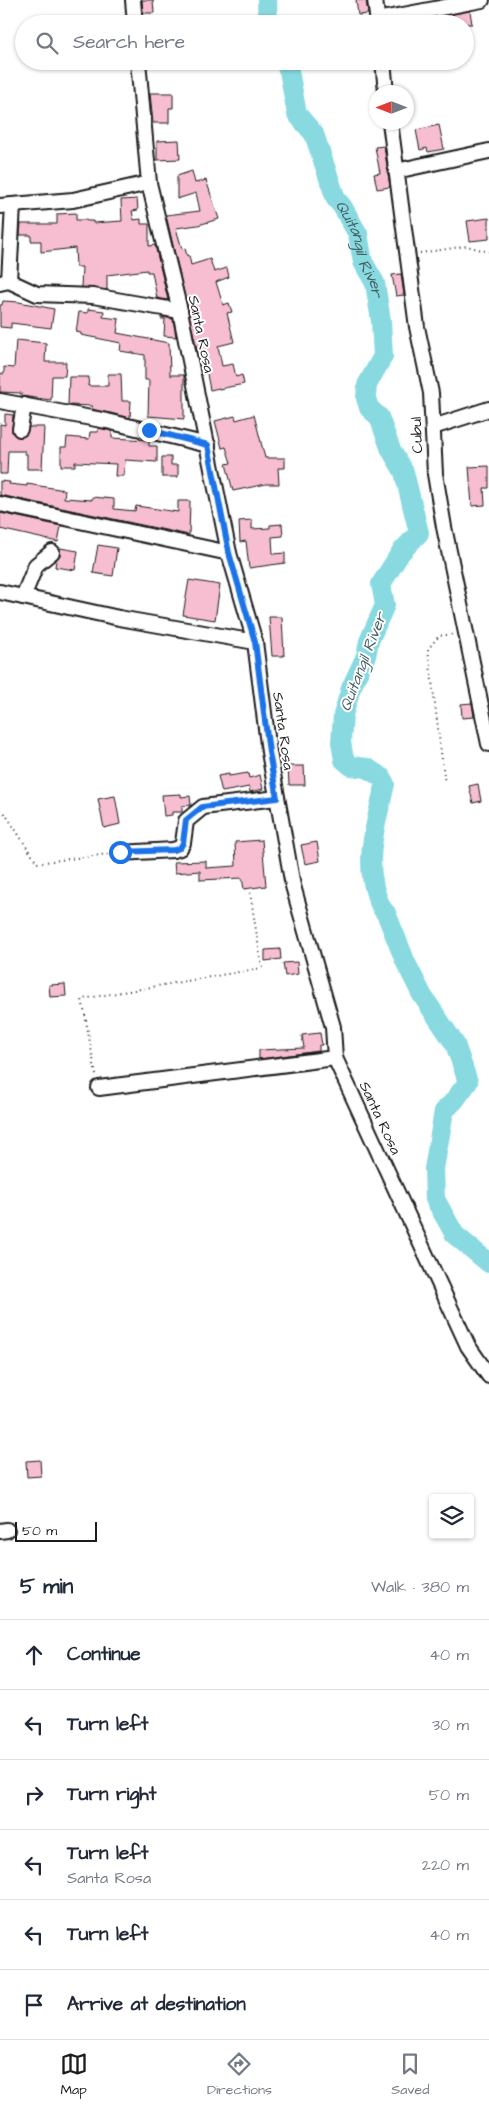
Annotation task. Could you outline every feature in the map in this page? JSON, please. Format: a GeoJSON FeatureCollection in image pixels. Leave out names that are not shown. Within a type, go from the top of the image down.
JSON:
{"type":"FeatureCollection","features":[{"type":"Feature","properties":{"kind":"street"},"geometry":{"type":"LineString","coordinates":[[133,0],[134,15]]}},
{"type":"Feature","properties":{"kind":"street"},"geometry":{"type":"LineString","coordinates":[[375,0],[377,15]]}},
{"type":"Feature","properties":{"kind":"street"},"geometry":{"type":"LineString","coordinates":[[411,15],[482,0]]}},
{"type":"Feature","properties":{"kind":"street","name":"Santa Rosa"},"geometry":{"type":"LineString","coordinates":[[139,70],[149,183],[180,311],[229,553],[255,642],[269,752],[292,886],[333,1027],[335,1058],[468,1346],[489,1376]]}},
{"type":"Feature","properties":{"kind":"street"},"geometry":{"type":"LineString","coordinates":[[384,70],[385,85]]}},
{"type":"Feature","properties":{"kind":"street","name":"Cubul"},"geometry":{"type":"LineString","coordinates":[[391,130],[417,328],[431,393],[436,482],[489,744]]}},
{"type":"Feature","properties":{"kind":"street"},"geometry":{"type":"LineString","coordinates":[[396,171],[489,151]]}},
{"type":"Feature","properties":{"kind":"street"},"geometry":{"type":"LineString","coordinates":[[149,183],[73,200],[7,205],[5,282],[37,294],[93,296],[180,311]]}},
{"type":"Feature","properties":{"kind":"street"},"geometry":{"type":"LineString","coordinates":[[0,401],[107,421],[208,445]]}},
{"type":"Feature","properties":{"kind":"street"},"geometry":{"type":"LineString","coordinates":[[20,429],[24,405]]}},
{"type":"Feature","properties":{"kind":"street"},"geometry":{"type":"LineString","coordinates":[[433,428],[489,409]]}},
{"type":"Feature","properties":{"kind":"street"},"geometry":{"type":"LineString","coordinates":[[0,504],[229,553]]}},
{"type":"Feature","properties":{"kind":"street"},"geometry":{"type":"LineString","coordinates":[[23,597],[36,565],[52,552]]}},
{"type":"Feature","properties":{"kind":"street"},"geometry":{"type":"LineString","coordinates":[[0,592],[119,618],[255,642]]}},
{"type":"Feature","properties":{"kind":"street"},"geometry":{"type":"LineString","coordinates":[[120,852],[174,850],[180,848],[183,843],[186,820],[202,807],[277,798]]}},
{"type":"Feature","properties":{"kind":"street"},"geometry":{"type":"LineString","coordinates":[[99,1088],[335,1058]]}},
{"type":"Feature","properties":{"kind":"path"},"geometry":{"type":"LineString","coordinates":[[407,255],[467,246],[489,252]]}},
{"type":"Feature","properties":{"kind":"path"},"geometry":{"type":"LineString","coordinates":[[445,784],[428,650],[439,636],[466,632]]}},
{"type":"Feature","properties":{"kind":"path"},"geometry":{"type":"LineString","coordinates":[[0,812],[4,812],[37,863],[120,852]]}},
{"type":"Feature","properties":{"kind":"path"},"geometry":{"type":"LineString","coordinates":[[99,1088],[82,999],[262,968],[250,892]]}},
{"type":"Feature","properties":{"kind":"building"},"geometry":{"type":"Polygon","coordinates":[[[142,0],[153,0],[154,13],[143,13],[142,0]]]}},
{"type":"Feature","properties":{"kind":"building"},"geometry":{"type":"Polygon","coordinates":[[[356,0],[366,0],[368,14],[358,15],[356,0]]]}},
{"type":"Feature","properties":{"kind":"building"},"geometry":{"type":"Polygon","coordinates":[[[470,11],[471,15],[449,15],[470,11]]]}},
{"type":"Feature","properties":{"kind":"building"},"geometry":{"type":"Polygon","coordinates":[[[150,93],[173,93],[173,108],[169,108],[169,123],[153,123],[150,93]]]}},
{"type":"Feature","properties":{"kind":"building"},"geometry":{"type":"Polygon","coordinates":[[[439,125],[444,149],[428,152],[427,148],[420,150],[416,130],[439,125]]]}},
{"type":"Feature","properties":{"kind":"building"},"geometry":{"type":"Polygon","coordinates":[[[179,140],[180,159],[157,160],[157,141],[179,140]]]}},
{"type":"Feature","properties":{"kind":"building"},"geometry":{"type":"Polygon","coordinates":[[[384,146],[390,187],[377,189],[374,174],[380,173],[375,147],[384,146]]]}},
{"type":"Feature","properties":{"kind":"building"},"geometry":{"type":"Polygon","coordinates":[[[192,171],[195,183],[206,180],[219,219],[198,225],[176,228],[182,249],[185,248],[187,256],[189,255],[191,265],[210,259],[214,272],[227,268],[229,277],[216,282],[223,305],[229,303],[232,312],[227,313],[234,342],[218,346],[222,366],[233,364],[236,377],[242,375],[244,384],[210,390],[203,353],[198,354],[166,215],[200,211],[196,193],[177,199],[177,176],[192,171]]]}},
{"type":"Feature","properties":{"kind":"building"},"geometry":{"type":"Polygon","coordinates":[[[137,199],[138,210],[132,211],[134,220],[141,219],[141,224],[149,224],[149,246],[155,245],[168,300],[157,298],[152,272],[147,272],[147,270],[107,275],[107,290],[81,287],[82,267],[76,267],[75,248],[41,252],[41,241],[31,241],[31,235],[20,235],[21,224],[57,224],[57,214],[76,213],[76,220],[93,221],[93,223],[122,221],[121,200],[137,199]]]}},
{"type":"Feature","properties":{"kind":"building"},"geometry":{"type":"Polygon","coordinates":[[[489,218],[489,239],[470,241],[467,221],[489,218]]]}},
{"type":"Feature","properties":{"kind":"building"},"geometry":{"type":"Polygon","coordinates":[[[401,274],[404,295],[396,296],[392,275],[401,274]]]}},
{"type":"Feature","properties":{"kind":"building"},"geometry":{"type":"Polygon","coordinates":[[[3,301],[54,309],[51,328],[11,323],[11,328],[0,327],[0,305],[2,305],[3,301]]]}},
{"type":"Feature","properties":{"kind":"building"},"geometry":{"type":"Polygon","coordinates":[[[88,309],[104,311],[103,317],[119,319],[117,333],[169,343],[170,375],[184,375],[184,419],[148,416],[149,380],[145,380],[145,355],[120,351],[121,343],[81,335],[81,333],[76,332],[79,312],[88,313],[88,309]]]}},
{"type":"Feature","properties":{"kind":"building"},"geometry":{"type":"Polygon","coordinates":[[[161,317],[173,319],[176,337],[164,336],[165,319],[161,319],[161,317]]]}},
{"type":"Feature","properties":{"kind":"building"},"geometry":{"type":"Polygon","coordinates":[[[16,340],[46,343],[45,362],[66,362],[65,376],[52,376],[51,400],[21,396],[21,393],[0,392],[0,373],[4,374],[4,367],[14,368],[16,340]]]}},
{"type":"Feature","properties":{"kind":"building"},"geometry":{"type":"Polygon","coordinates":[[[108,374],[121,374],[122,401],[131,401],[130,418],[92,409],[92,406],[68,405],[69,377],[89,377],[88,386],[108,386],[108,374]]]}},
{"type":"Feature","properties":{"kind":"building"},"geometry":{"type":"Polygon","coordinates":[[[5,414],[13,415],[12,432],[18,437],[26,435],[29,427],[44,427],[42,469],[27,469],[27,454],[25,454],[25,451],[8,451],[7,474],[0,474],[0,424],[5,425],[5,414]]]}},
{"type":"Feature","properties":{"kind":"building"},"geometry":{"type":"Polygon","coordinates":[[[254,415],[265,458],[285,458],[285,468],[278,468],[279,484],[266,484],[233,491],[226,464],[231,463],[226,447],[222,448],[215,421],[235,416],[236,420],[254,415]]]}},
{"type":"Feature","properties":{"kind":"building"},"geometry":{"type":"Polygon","coordinates":[[[98,428],[112,431],[112,438],[149,440],[149,446],[157,446],[157,462],[125,460],[124,476],[115,476],[116,464],[75,462],[75,466],[61,466],[61,447],[66,447],[67,437],[89,439],[90,432],[98,432],[98,428]]]}},
{"type":"Feature","properties":{"kind":"building"},"geometry":{"type":"Polygon","coordinates":[[[162,457],[171,457],[171,465],[178,465],[178,477],[162,477],[162,457]]]}},
{"type":"Feature","properties":{"kind":"building"},"geometry":{"type":"Polygon","coordinates":[[[489,466],[489,488],[484,488],[485,505],[472,506],[469,467],[489,466]]]}},
{"type":"Feature","properties":{"kind":"building"},"geometry":{"type":"Polygon","coordinates":[[[0,481],[10,482],[9,484],[27,486],[27,484],[65,490],[64,498],[92,500],[92,497],[114,499],[114,509],[135,511],[136,506],[178,512],[178,501],[190,501],[189,535],[0,495],[0,481]]]}},
{"type":"Feature","properties":{"kind":"building"},"geometry":{"type":"Polygon","coordinates":[[[0,513],[61,526],[58,542],[0,529],[0,513]]]}},
{"type":"Feature","properties":{"kind":"building"},"geometry":{"type":"Polygon","coordinates":[[[252,520],[252,529],[270,528],[270,525],[282,524],[283,536],[272,537],[273,554],[285,553],[285,563],[249,568],[246,541],[240,542],[239,521],[252,520]]]}},
{"type":"Feature","properties":{"kind":"building"},"geometry":{"type":"Polygon","coordinates":[[[98,545],[117,548],[113,576],[93,573],[98,545]]]}},
{"type":"Feature","properties":{"kind":"building"},"geometry":{"type":"Polygon","coordinates":[[[60,548],[78,551],[75,570],[55,567],[56,560],[60,555],[60,548]]]}},
{"type":"Feature","properties":{"kind":"building"},"geometry":{"type":"Polygon","coordinates":[[[189,580],[220,585],[215,620],[183,615],[189,580]]]}},
{"type":"Feature","properties":{"kind":"building"},"geometry":{"type":"Polygon","coordinates":[[[269,617],[282,617],[284,656],[272,656],[269,617]]]}},
{"type":"Feature","properties":{"kind":"building"},"geometry":{"type":"Polygon","coordinates":[[[472,703],[474,717],[462,718],[461,704],[472,703]]]}},
{"type":"Feature","properties":{"kind":"building"},"geometry":{"type":"Polygon","coordinates":[[[288,766],[304,766],[305,785],[289,785],[288,766]]]}},
{"type":"Feature","properties":{"kind":"building"},"geometry":{"type":"Polygon","coordinates":[[[248,773],[249,778],[260,775],[263,789],[250,792],[249,787],[222,792],[218,776],[248,773]]]}},
{"type":"Feature","properties":{"kind":"building"},"geometry":{"type":"Polygon","coordinates":[[[478,784],[481,801],[473,803],[469,786],[478,784]]]}},
{"type":"Feature","properties":{"kind":"building"},"geometry":{"type":"Polygon","coordinates":[[[181,794],[181,797],[190,796],[191,805],[182,806],[182,812],[172,812],[172,815],[164,816],[162,795],[181,794]]]}},
{"type":"Feature","properties":{"kind":"building"},"geometry":{"type":"Polygon","coordinates":[[[115,796],[120,824],[104,828],[98,799],[115,796]]]}},
{"type":"Feature","properties":{"kind":"building"},"geometry":{"type":"Polygon","coordinates":[[[262,840],[266,886],[244,889],[242,878],[200,880],[200,871],[175,873],[174,862],[206,861],[206,868],[236,866],[235,842],[262,840]]]}},
{"type":"Feature","properties":{"kind":"building"},"geometry":{"type":"Polygon","coordinates":[[[317,842],[320,861],[305,864],[301,845],[317,842]]]}},
{"type":"Feature","properties":{"kind":"building"},"geometry":{"type":"Polygon","coordinates":[[[280,949],[281,959],[265,961],[265,950],[280,949]]]}},
{"type":"Feature","properties":{"kind":"building"},"geometry":{"type":"Polygon","coordinates":[[[297,962],[298,974],[285,976],[283,963],[297,962]]]}},
{"type":"Feature","properties":{"kind":"building"},"geometry":{"type":"Polygon","coordinates":[[[65,984],[66,996],[50,997],[49,985],[65,984]]]}},
{"type":"Feature","properties":{"kind":"building"},"geometry":{"type":"Polygon","coordinates":[[[320,1033],[322,1045],[319,1045],[319,1051],[259,1059],[259,1050],[304,1048],[302,1035],[320,1033]]]}},
{"type":"Feature","properties":{"kind":"building"},"geometry":{"type":"Polygon","coordinates":[[[40,1460],[41,1476],[27,1477],[26,1461],[40,1460]]]}},
{"type":"Feature","properties":{"kind":"waterway","name":"Quitangil River"},"geometry":{"type":"LineString","coordinates":[[267,0],[268,15]]}},
{"type":"Feature","properties":{"kind":"waterway","name":"Quitangil River"},"geometry":{"type":"LineString","coordinates":[[288,70],[297,114],[314,134],[336,199],[358,234],[363,262],[375,283],[381,321],[383,356],[367,385],[366,398],[369,408],[379,417],[391,450],[404,472],[419,533],[401,552],[381,584],[385,605],[369,641],[366,656],[351,688],[343,715],[341,742],[344,760],[351,766],[367,768],[381,777],[385,784],[375,826],[371,854],[373,883],[377,897],[386,913],[406,963],[422,995],[455,1044],[468,1082],[444,1111],[434,1169],[435,1199],[455,1235],[489,1263]]}},
{"type":"Feature","properties":{"kind":"route"},"geometry":{"type":"LineString","coordinates":[[120,852],[174,850],[180,848],[183,843],[186,820],[202,807],[277,798],[255,642],[229,553],[208,445],[149,430]]}}]}
